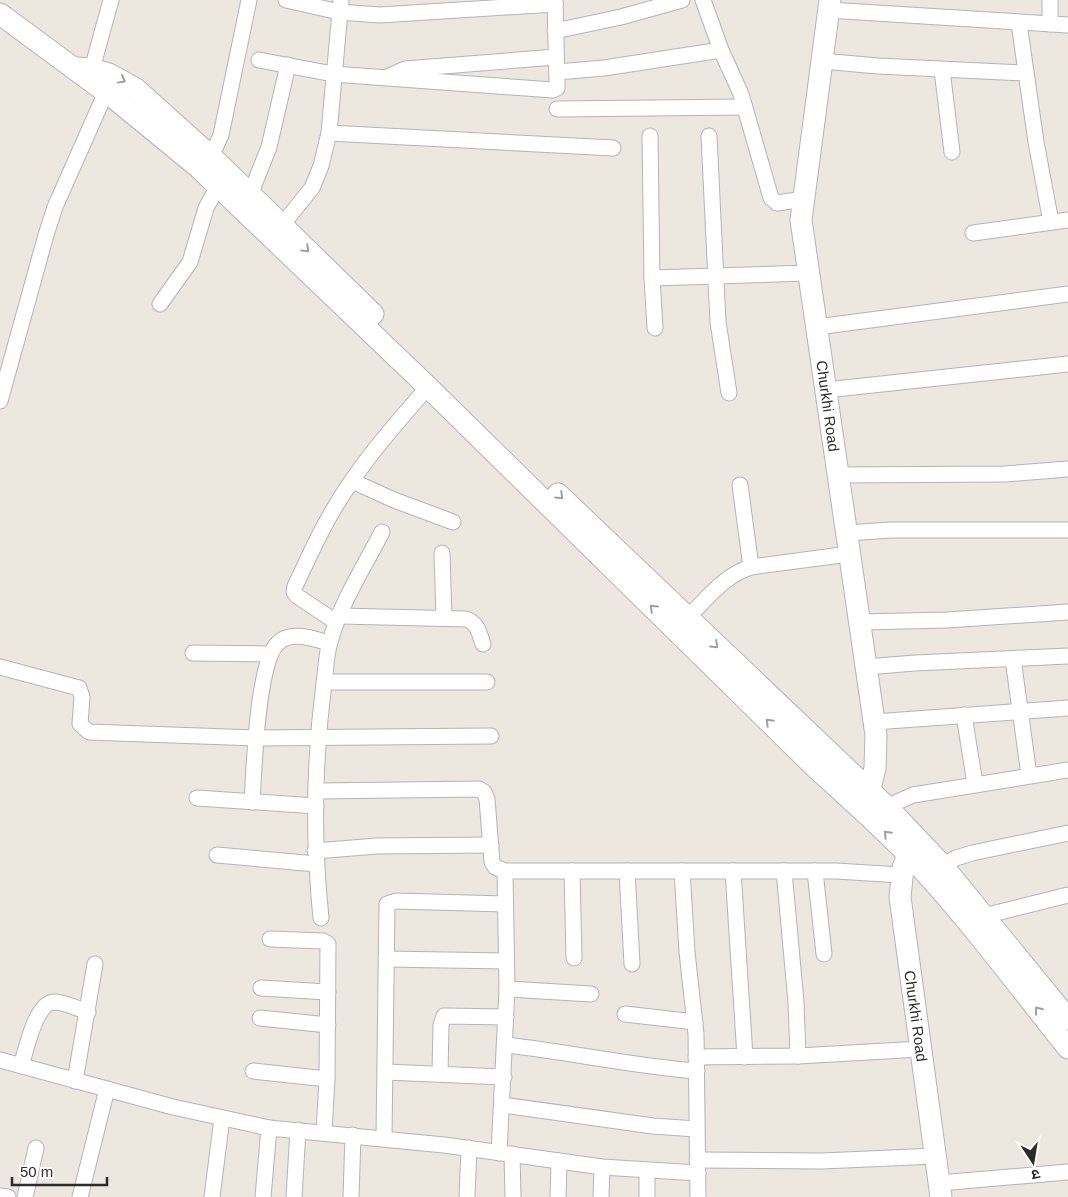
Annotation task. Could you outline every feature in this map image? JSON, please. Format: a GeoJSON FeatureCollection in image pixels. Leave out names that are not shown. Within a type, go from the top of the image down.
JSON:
{"type":"FeatureCollection","features":[{"type":"Feature","properties":{"kind":"street"},"geometry":{"type":"LineString","coordinates":[[84,69],[111,0]]}},
{"type":"Feature","properties":{"kind":"street"},"geometry":{"type":"LineString","coordinates":[[204,161],[222,134],[249,0]]}},
{"type":"Feature","properties":{"kind":"street"},"geometry":{"type":"LineString","coordinates":[[259,60],[333,74],[548,90],[556,88],[555,2],[410,14],[286,0]]}},
{"type":"Feature","properties":{"kind":"street"},"geometry":{"type":"LineString","coordinates":[[556,31],[621,18],[682,0]]}},
{"type":"Feature","properties":{"kind":"street"},"geometry":{"type":"LineString","coordinates":[[703,0],[721,50],[738,86],[771,198],[777,203],[804,199]]}},
{"type":"Feature","properties":{"kind":"street"},"geometry":{"type":"LineString","coordinates":[[1050,0],[1050,24]]}},
{"type":"Feature","properties":{"kind":"street"},"geometry":{"type":"LineString","coordinates":[[829,5],[1019,23],[1068,25]]}},
{"type":"Feature","properties":{"kind":"street","name":"Churkhi Road"},"geometry":{"type":"LineString","coordinates":[[829,5],[801,220],[874,722],[876,753],[871,791],[864,811]]}},
{"type":"Feature","properties":{"kind":"street"},"geometry":{"type":"LineString","coordinates":[[282,225],[318,179],[329,133],[340,6]]}},
{"type":"Feature","properties":{"kind":"street"},"geometry":{"type":"LineString","coordinates":[[0,14],[84,69],[106,92],[250,195],[687,618],[871,791],[886,807],[911,846]]}},
{"type":"Feature","properties":{"kind":"street"},"geometry":{"type":"LineString","coordinates":[[1019,23],[1025,73],[1051,222]]}},
{"type":"Feature","properties":{"kind":"street"},"geometry":{"type":"LineString","coordinates":[[557,72],[604,68],[721,50]]}},
{"type":"Feature","properties":{"kind":"street"},"geometry":{"type":"LineString","coordinates":[[385,78],[405,69],[556,56]]}},
{"type":"Feature","properties":{"kind":"street"},"geometry":{"type":"LineString","coordinates":[[822,61],[942,70],[1025,73]]}},
{"type":"Feature","properties":{"kind":"street"},"geometry":{"type":"LineString","coordinates":[[250,195],[269,147],[288,65]]}},
{"type":"Feature","properties":{"kind":"street"},"geometry":{"type":"LineString","coordinates":[[84,69],[123,80],[136,89],[204,161],[218,186],[428,387],[815,767],[864,811],[911,846],[984,916],[1068,1019]]}},
{"type":"Feature","properties":{"kind":"street"},"geometry":{"type":"LineString","coordinates":[[942,70],[952,152]]}},
{"type":"Feature","properties":{"kind":"street"},"geometry":{"type":"LineString","coordinates":[[0,401],[55,206],[106,92]]}},
{"type":"Feature","properties":{"kind":"street"},"geometry":{"type":"LineString","coordinates":[[557,109],[744,107]]}},
{"type":"Feature","properties":{"kind":"street"},"geometry":{"type":"LineString","coordinates":[[329,133],[613,148]]}},
{"type":"Feature","properties":{"kind":"street"},"geometry":{"type":"LineString","coordinates":[[650,136],[652,278],[655,328]]}},
{"type":"Feature","properties":{"kind":"street"},"geometry":{"type":"LineString","coordinates":[[709,136],[718,322],[729,393]]}},
{"type":"Feature","properties":{"kind":"street"},"geometry":{"type":"LineString","coordinates":[[160,304],[190,262],[206,208],[218,186]]}},
{"type":"Feature","properties":{"kind":"street"},"geometry":{"type":"LineString","coordinates":[[973,234],[1068,220]]}},
{"type":"Feature","properties":{"kind":"street"},"geometry":{"type":"LineString","coordinates":[[652,278],[809,273]]}},
{"type":"Feature","properties":{"kind":"street"},"geometry":{"type":"LineString","coordinates":[[817,327],[1068,294]]}},
{"type":"Feature","properties":{"kind":"street"},"geometry":{"type":"LineString","coordinates":[[826,390],[1068,364]]}},
{"type":"Feature","properties":{"kind":"street"},"geometry":{"type":"LineString","coordinates":[[428,387],[379,443],[352,480],[327,520],[295,586],[294,592],[338,619],[444,618],[473,621],[477,626],[483,644]]}},
{"type":"Feature","properties":{"kind":"street"},"geometry":{"type":"LineString","coordinates":[[838,476],[1005,474],[1068,469]]}},
{"type":"Feature","properties":{"kind":"street"},"geometry":{"type":"LineString","coordinates":[[352,480],[394,500],[452,522]]}},
{"type":"Feature","properties":{"kind":"street"},"geometry":{"type":"LineString","coordinates":[[740,485],[751,567]]}},
{"type":"Feature","properties":{"kind":"street"},"geometry":{"type":"LineString","coordinates":[[846,533],[891,530],[1068,530]]}},
{"type":"Feature","properties":{"kind":"street"},"geometry":{"type":"LineString","coordinates":[[321,918],[316,858],[317,798],[319,738],[329,643],[338,619],[382,532]]}},
{"type":"Feature","properties":{"kind":"street"},"geometry":{"type":"LineString","coordinates":[[442,553],[444,618]]}},
{"type":"Feature","properties":{"kind":"street"},"geometry":{"type":"LineString","coordinates":[[687,618],[728,578],[751,567],[849,554]]}},
{"type":"Feature","properties":{"kind":"street"},"geometry":{"type":"LineString","coordinates":[[860,622],[947,620],[1068,612]]}},
{"type":"Feature","properties":{"kind":"street"},"geometry":{"type":"LineString","coordinates":[[252,802],[256,738],[265,673],[270,654],[277,643],[286,638],[306,637],[329,643]]}},
{"type":"Feature","properties":{"kind":"street"},"geometry":{"type":"LineString","coordinates":[[193,653],[270,654]]}},
{"type":"Feature","properties":{"kind":"street"},"geometry":{"type":"LineString","coordinates":[[866,667],[915,662],[1068,656]]}},
{"type":"Feature","properties":{"kind":"street"},"geometry":{"type":"LineString","coordinates":[[1013,659],[1030,776]]}},
{"type":"Feature","properties":{"kind":"street"},"geometry":{"type":"LineString","coordinates":[[0,667],[79,688],[82,697],[80,724],[89,732],[256,738],[491,736]]}},
{"type":"Feature","properties":{"kind":"street"},"geometry":{"type":"LineString","coordinates":[[325,682],[487,682]]}},
{"type":"Feature","properties":{"kind":"street"},"geometry":{"type":"LineString","coordinates":[[874,722],[1068,708]]}},
{"type":"Feature","properties":{"kind":"street"},"geometry":{"type":"LineString","coordinates":[[964,715],[975,784]]}},
{"type":"Feature","properties":{"kind":"street"},"geometry":{"type":"LineString","coordinates":[[886,807],[914,795],[1068,770]]}},
{"type":"Feature","properties":{"kind":"street"},"geometry":{"type":"LineString","coordinates":[[198,798],[252,802],[479,789],[484,792],[487,799],[495,867],[504,871],[815,871],[902,875]]}},
{"type":"Feature","properties":{"kind":"street"},"geometry":{"type":"LineString","coordinates":[[935,870],[972,853],[1068,833]]}},
{"type":"Feature","properties":{"kind":"street"},"geometry":{"type":"LineString","coordinates":[[217,855],[316,858],[386,846],[491,844]]}},
{"type":"Feature","properties":{"kind":"street","name":"Churkhi Road"},"geometry":{"type":"LineString","coordinates":[[911,846],[902,875],[900,897],[940,1190]]}},
{"type":"Feature","properties":{"kind":"street"},"geometry":{"type":"LineString","coordinates":[[935,870],[968,922],[1068,1048]]}},
{"type":"Feature","properties":{"kind":"street"},"geometry":{"type":"LineString","coordinates":[[504,871],[507,989],[503,1106],[506,1154],[513,1197]]}},
{"type":"Feature","properties":{"kind":"street"},"geometry":{"type":"LineString","coordinates":[[572,871],[574,958]]}},
{"type":"Feature","properties":{"kind":"street"},"geometry":{"type":"LineString","coordinates":[[627,871],[632,964]]}},
{"type":"Feature","properties":{"kind":"street"},"geometry":{"type":"LineString","coordinates":[[682,871],[686,945],[695,1022],[698,1197]]}},
{"type":"Feature","properties":{"kind":"street"},"geometry":{"type":"LineString","coordinates":[[732,871],[745,1057]]}},
{"type":"Feature","properties":{"kind":"street"},"geometry":{"type":"LineString","coordinates":[[784,871],[796,1002],[798,1056]]}},
{"type":"Feature","properties":{"kind":"street"},"geometry":{"type":"LineString","coordinates":[[815,871],[824,954]]}},
{"type":"Feature","properties":{"kind":"street"},"geometry":{"type":"LineString","coordinates":[[984,916],[1068,894]]}},
{"type":"Feature","properties":{"kind":"street"},"geometry":{"type":"LineString","coordinates":[[384,1138],[387,904],[391,902],[505,904]]}},
{"type":"Feature","properties":{"kind":"street"},"geometry":{"type":"LineString","coordinates":[[270,938],[323,941],[328,944],[327,1079],[324,1132]]}},
{"type":"Feature","properties":{"kind":"street"},"geometry":{"type":"LineString","coordinates":[[386,959],[506,961]]}},
{"type":"Feature","properties":{"kind":"street"},"geometry":{"type":"LineString","coordinates":[[75,1081],[96,964]]}},
{"type":"Feature","properties":{"kind":"street"},"geometry":{"type":"LineString","coordinates":[[261,988],[328,992]]}},
{"type":"Feature","properties":{"kind":"street"},"geometry":{"type":"LineString","coordinates":[[507,989],[591,994]]}},
{"type":"Feature","properties":{"kind":"street"},"geometry":{"type":"LineString","coordinates":[[21,1066],[38,1013],[44,1005],[56,1002],[88,1012]]}},
{"type":"Feature","properties":{"kind":"street"},"geometry":{"type":"LineString","coordinates":[[625,1014],[695,1022]]}},
{"type":"Feature","properties":{"kind":"street"},"geometry":{"type":"LineString","coordinates":[[440,1074],[441,1025],[444,1016],[506,1017]]}},
{"type":"Feature","properties":{"kind":"street"},"geometry":{"type":"LineString","coordinates":[[260,1018],[328,1025]]}},
{"type":"Feature","properties":{"kind":"street"},"geometry":{"type":"LineString","coordinates":[[506,1045],[584,1055],[630,1064],[696,1064],[745,1057],[921,1049]]}},
{"type":"Feature","properties":{"kind":"street"},"geometry":{"type":"LineString","coordinates":[[0,1060],[75,1081],[269,1128],[384,1138],[647,1172],[698,1166],[936,1156]]}},
{"type":"Feature","properties":{"kind":"street"},"geometry":{"type":"LineString","coordinates":[[253,1070],[327,1079]]}},
{"type":"Feature","properties":{"kind":"street"},"geometry":{"type":"LineString","coordinates":[[385,1072],[504,1077]]}},
{"type":"Feature","properties":{"kind":"street"},"geometry":{"type":"LineString","coordinates":[[80,1197],[107,1089]]}},
{"type":"Feature","properties":{"kind":"street"},"geometry":{"type":"LineString","coordinates":[[503,1106],[643,1125],[696,1129]]}},
{"type":"Feature","properties":{"kind":"street"},"geometry":{"type":"LineString","coordinates":[[212,1197],[222,1118]]}},
{"type":"Feature","properties":{"kind":"street"},"geometry":{"type":"LineString","coordinates":[[263,1197],[269,1128]]}},
{"type":"Feature","properties":{"kind":"street"},"geometry":{"type":"LineString","coordinates":[[294,1197],[298,1130]]}},
{"type":"Feature","properties":{"kind":"street"},"geometry":{"type":"LineString","coordinates":[[351,1197],[353,1135]]}},
{"type":"Feature","properties":{"kind":"street"},"geometry":{"type":"LineString","coordinates":[[25,1197],[36,1148]]}},
{"type":"Feature","properties":{"kind":"street"},"geometry":{"type":"LineString","coordinates":[[468,1197],[469,1148]]}},
{"type":"Feature","properties":{"kind":"street"},"geometry":{"type":"LineString","coordinates":[[558,1197],[559,1161]]}},
{"type":"Feature","properties":{"kind":"street"},"geometry":{"type":"LineString","coordinates":[[601,1197],[602,1167]]}},
{"type":"Feature","properties":{"kind":"street"},"geometry":{"type":"LineString","coordinates":[[647,1172],[647,1197]]}},
{"type":"Feature","properties":{"kind":"street"},"geometry":{"type":"LineString","coordinates":[[940,1190],[1068,1172]]}},
{"type":"Feature","properties":{"kind":"street"},"geometry":{"type":"LineString","coordinates":[[0,1196],[8,1197]]}}]}
